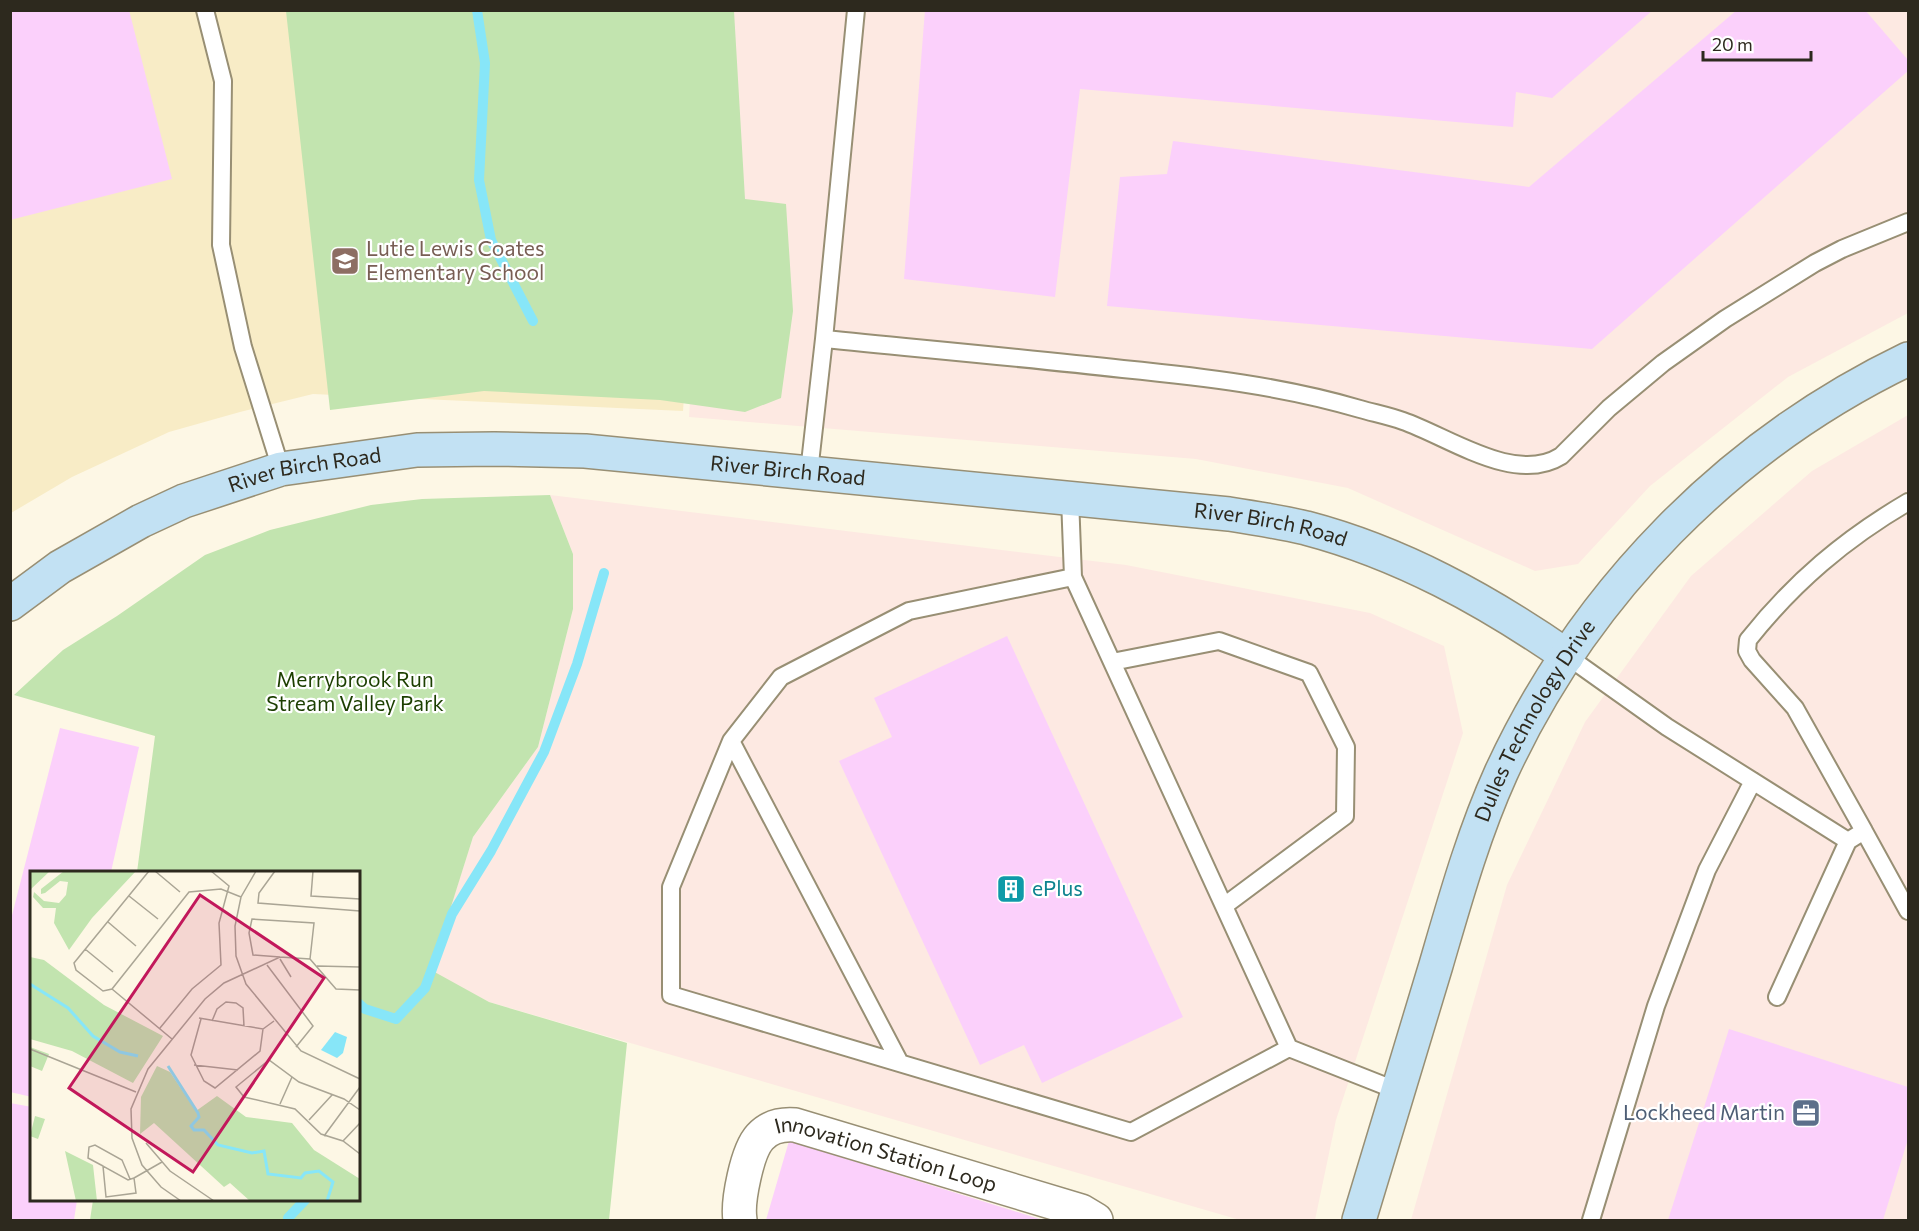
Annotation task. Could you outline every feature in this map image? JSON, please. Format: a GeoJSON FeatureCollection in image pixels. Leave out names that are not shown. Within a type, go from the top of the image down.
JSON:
{"type":"FeatureCollection","features":[{"type":"Feature","properties":{"kind":"street","name":"Dulles Technology Drive"},"geometry":{"type":"LineString","coordinates":[[1359,1221],[1465,869],[1483,818],[1524,727],[1567,656],[1596,615],[1629,575],[1670,528],[1708,492],[1781,435],[1820,409],[1862,383],[1908,359]]}},
{"type":"Feature","properties":{"kind":"street","name":"River Birch Road"},"geometry":{"type":"LineString","coordinates":[[10,604],[60,567],[141,521],[184,501],[281,469],[417,450],[585,451],[1229,514],[1305,528],[1343,539],[1430,573],[1510,618],[1567,656]]}},
{"type":"Feature","properties":{"kind":"street","name":"Innovation Station Loop"},"geometry":{"type":"LineString","coordinates":[[740,1221],[740,1195],[756,1144],[767,1131],[785,1125],[795,1125],[1081,1211],[1096,1221]]}},
{"type":"Feature","properties":{"kind":"lane"},"geometry":{"type":"LineString","coordinates":[[204,10],[223,81],[220,245],[243,347],[281,469]]}},
{"type":"Feature","properties":{"kind":"lane"},"geometry":{"type":"LineString","coordinates":[[809,472],[856,10]]}},
{"type":"Feature","properties":{"kind":"lane"},"geometry":{"type":"LineString","coordinates":[[824,339],[1235,381],[1321,398],[1404,421],[1483,455],[1510,464],[1540,466],[1561,456],[1618,400],[1663,363],[1725,319],[1824,258],[1908,222]]}},
{"type":"Feature","properties":{"kind":"lane"},"geometry":{"type":"LineString","coordinates":[[1070,498],[1073,577],[1289,1048],[1398,1091]]}},
{"type":"Feature","properties":{"kind":"lane"},"geometry":{"type":"LineString","coordinates":[[1908,502],[1885,515],[1837,549],[1793,588],[1748,640],[1747,651],[1752,660],[1795,708],[1908,911]]}},
{"type":"Feature","properties":{"kind":"lane"},"geometry":{"type":"LineString","coordinates":[[1073,577],[909,611],[781,677],[731,741],[671,886],[671,995],[1131,1132],[1289,1048]]}},
{"type":"Feature","properties":{"kind":"lane"},"geometry":{"type":"LineString","coordinates":[[1112,662],[1219,641],[1309,673],[1346,747],[1345,816],[1224,906]]}},
{"type":"Feature","properties":{"kind":"lane"},"geometry":{"type":"LineString","coordinates":[[1567,656],[1667,727],[1848,842]]}},
{"type":"Feature","properties":{"kind":"lane"},"geometry":{"type":"LineString","coordinates":[[731,741],[900,1063]]}},
{"type":"Feature","properties":{"kind":"lane"},"geometry":{"type":"LineString","coordinates":[[1591,1221],[1656,1006],[1707,870],[1753,781]]}},
{"type":"Feature","properties":{"kind":"lane"},"geometry":{"type":"LineString","coordinates":[[1777,997],[1848,842],[1864,831]]}},
{"type":"Feature","properties":{"kind":"shaded area","name":"Lutie Lewis Coates Elementary School"},"geometry":{"type":"Polygon","coordinates":[[[11,11],[640,11],[688,339],[683,411],[313,394],[169,432],[72,477],[11,513],[11,11]]]}},
{"type":"Feature","properties":{"kind":"shaded area"},"geometry":{"type":"Polygon","coordinates":[[[716,11],[1908,11],[1908,313],[1788,377],[1650,486],[1578,564],[1535,571],[1348,488],[1196,459],[689,417],[716,11]]]}},
{"type":"Feature","properties":{"kind":"shaded area"},"geometry":{"type":"Polygon","coordinates":[[[1908,415],[1908,1220],[1411,1220],[1507,885],[1585,722],[1691,576],[1812,471],[1908,415]]]}},
{"type":"Feature","properties":{"kind":"shaded area"},"geometry":{"type":"Polygon","coordinates":[[[550,495],[1126,565],[1370,613],[1444,646],[1463,733],[1336,1120],[1315,1220],[1240,1220],[489,1002],[430,971],[473,837],[538,747],[573,609],[573,554],[550,495]]]}},
{"type":"Feature","properties":{"kind":"green space"},"geometry":{"type":"Polygon","coordinates":[[[286,11],[734,11],[745,199],[786,204],[793,311],[781,398],[745,412],[660,400],[484,391],[330,410],[286,11]]]}},
{"type":"Feature","properties":{"kind":"green space","name":"Merrybrook Run Stream Valley Park"},"geometry":{"type":"Polygon","coordinates":[[[550,495],[573,554],[573,609],[538,747],[473,837],[431,970],[489,1002],[627,1043],[609,1220],[90,1220],[93,1201],[360,1201],[360,871],[137,871],[155,736],[14,695],[63,650],[205,555],[270,530],[371,505],[422,499],[550,495]]]}},
{"type":"Feature","properties":{"kind":"building"},"geometry":{"type":"Polygon","coordinates":[[[10,10],[129,10],[172,179],[10,220],[10,10]]]}},
{"type":"Feature","properties":{"kind":"building"},"geometry":{"type":"Polygon","coordinates":[[[925,10],[1653,10],[1552,98],[1516,92],[1513,127],[1080,89],[1055,297],[904,279],[925,10]]]}},
{"type":"Feature","properties":{"kind":"building"},"geometry":{"type":"Polygon","coordinates":[[[1737,10],[1865,10],[1908,60],[1908,71],[1592,349],[1107,306],[1120,177],[1167,174],[1173,141],[1529,187],[1737,10]]]}},
{"type":"Feature","properties":{"kind":"building","name":"ePlus"},"geometry":{"type":"Polygon","coordinates":[[[1007,636],[1183,1017],[1042,1083],[1024,1045],[980,1065],[839,761],[892,737],[874,698],[1007,636]]]}},
{"type":"Feature","properties":{"kind":"building"},"geometry":{"type":"Polygon","coordinates":[[[60,728],[139,747],[111,871],[30,871],[30,1097],[10,1092],[10,923],[60,728]]]}},
{"type":"Feature","properties":{"kind":"building","name":"Lockheed Martin"},"geometry":{"type":"Polygon","coordinates":[[[1729,1029],[1908,1087],[1908,1139],[1883,1220],[1668,1220],[1729,1029]]]}},
{"type":"Feature","properties":{"kind":"building"},"geometry":{"type":"Polygon","coordinates":[[[10,1103],[30,1107],[30,1201],[77,1201],[74,1220],[10,1220],[10,1103]]]}},
{"type":"Feature","properties":{"kind":"building"},"geometry":{"type":"Polygon","coordinates":[[[789,1141],[1043,1220],[766,1220],[789,1141]]]}},
{"type":"Feature","properties":{"kind":"waterway"},"geometry":{"type":"LineString","coordinates":[[477,10],[485,63],[479,180],[491,240],[533,321]]}},
{"type":"Feature","properties":{"kind":"waterway"},"geometry":{"type":"LineString","coordinates":[[360,1005],[365,1009],[396,1019],[425,988],[452,914],[491,851],[544,752],[577,664],[604,573]]}},
{"type":"Feature","properties":{"kind":"waterway"},"geometry":{"type":"LineString","coordinates":[[288,1220],[304,1201]]}},
{"type":"Feature","properties":{"kind":"place","name":"Lutie Lewis Coates Elementary School"},"geometry":{"type":"Point","coordinates":[345,261]}},
{"type":"Feature","properties":{"kind":"place","name":"ePlus"},"geometry":{"type":"Point","coordinates":[1011,889]}},
{"type":"Feature","properties":{"kind":"place","name":"Lockheed Martin"},"geometry":{"type":"Point","coordinates":[1806,1113]}}]}
